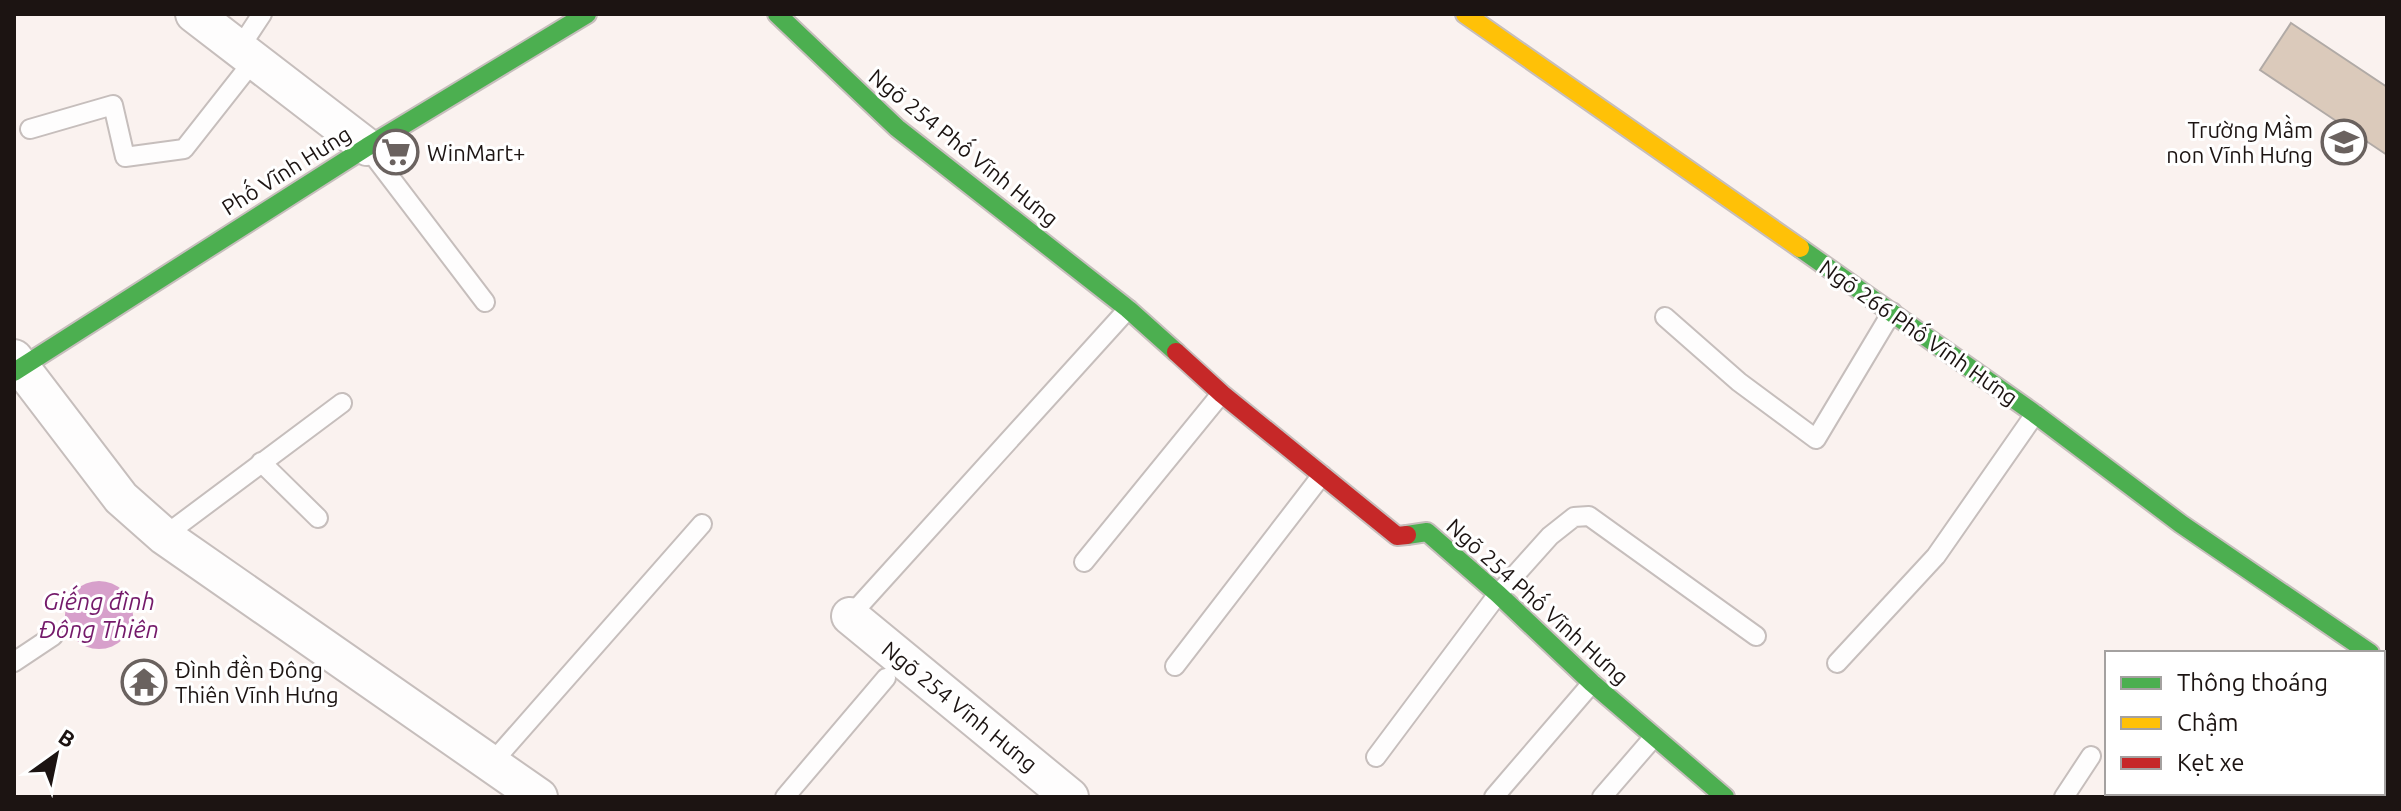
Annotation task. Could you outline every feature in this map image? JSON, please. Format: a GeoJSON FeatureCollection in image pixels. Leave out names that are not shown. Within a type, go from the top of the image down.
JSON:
{"type":"FeatureCollection","features":[{"type":"Feature","properties":{"kind":"street"},"geometry":{"type":"LineString","coordinates":[[194,14],[367,147]]}},
{"type":"Feature","properties":{"kind":"street","name":"Phố Vĩnh Hưng"},"geometry":{"type":"LineString","coordinates":[[16,366],[587,14]]}},
{"type":"Feature","properties":{"kind":"street","name":"Ngõ 254 Phố Vĩnh Hưng"},"geometry":{"type":"LineString","coordinates":[[777,14],[897,128],[1128,309],[1222,394],[1397,536],[1427,532],[1653,738],[1725,797]]}},
{"type":"Feature","properties":{"kind":"street","name":"Ngõ 266 Phố Vĩnh Hưng"},"geometry":{"type":"LineString","coordinates":[[1465,14],[1892,312],[2181,524],[2367,651]]}},
{"type":"Feature","properties":{"kind":"street"},"geometry":{"type":"LineString","coordinates":[[16,366],[121,498],[164,536],[528,794]]}},
{"type":"Feature","properties":{"kind":"street","name":"Ngõ 254 Vĩnh Hưng"},"geometry":{"type":"LineString","coordinates":[[850,616],[1070,797]]}},
{"type":"Feature","properties":{"kind":"lane"},"geometry":{"type":"LineString","coordinates":[[30,129],[113,105],[125,157],[184,149],[246,54],[262,14]]}},
{"type":"Feature","properties":{"kind":"lane"},"geometry":{"type":"LineString","coordinates":[[367,147],[485,302]]}},
{"type":"Feature","properties":{"kind":"lane"},"geometry":{"type":"LineString","coordinates":[[850,616],[1128,309]]}},
{"type":"Feature","properties":{"kind":"lane"},"geometry":{"type":"LineString","coordinates":[[1665,317],[1739,382],[1816,439],[1892,312]]}},
{"type":"Feature","properties":{"kind":"lane"},"geometry":{"type":"LineString","coordinates":[[1084,562],[1222,394]]}},
{"type":"Feature","properties":{"kind":"lane"},"geometry":{"type":"LineString","coordinates":[[164,536],[342,403]]}},
{"type":"Feature","properties":{"kind":"lane"},"geometry":{"type":"LineString","coordinates":[[1837,663],[1936,556],[2035,414]]}},
{"type":"Feature","properties":{"kind":"lane"},"geometry":{"type":"LineString","coordinates":[[261,462],[318,518]]}},
{"type":"Feature","properties":{"kind":"lane"},"geometry":{"type":"LineString","coordinates":[[1175,666],[1323,475]]}},
{"type":"Feature","properties":{"kind":"lane"},"geometry":{"type":"LineString","coordinates":[[1376,757],[1498,594],[1550,536],[1574,517],[1589,516],[1756,636]]}},
{"type":"Feature","properties":{"kind":"lane"},"geometry":{"type":"LineString","coordinates":[[490,765],[702,524]]}},
{"type":"Feature","properties":{"kind":"lane"},"geometry":{"type":"LineString","coordinates":[[14,662],[53,636]]}},
{"type":"Feature","properties":{"kind":"lane"},"geometry":{"type":"LineString","coordinates":[[785,797],[886,678]]}},
{"type":"Feature","properties":{"kind":"lane"},"geometry":{"type":"LineString","coordinates":[[1494,797],[1592,683]]}},
{"type":"Feature","properties":{"kind":"lane"},"geometry":{"type":"LineString","coordinates":[[1602,797],[1653,738]]}},
{"type":"Feature","properties":{"kind":"lane"},"geometry":{"type":"LineString","coordinates":[[2064,797],[2091,756]]}},
{"type":"Feature","properties":{"kind":"water","name":"Giếng đình Đông Thiên"},"geometry":{"type":"Polygon","coordinates":[[[92,581],[106,581],[118,586],[128,596],[133,615],[128,634],[118,644],[106,649],[92,649],[80,644],[70,634],[65,622],[65,608],[70,596],[80,586],[92,581]]]}},
{"type":"Feature","properties":{"kind":"building"},"geometry":{"type":"Polygon","coordinates":[[[2291,23],[2387,87],[2387,155],[2260,70],[2291,23]]]}},
{"type":"Feature","properties":{"kind":"traffic: fast"},"geometry":{"type":"LineString","coordinates":[[14,372],[367,147],[587,14]]}},
{"type":"Feature","properties":{"kind":"traffic: fast"},"geometry":{"type":"LineString","coordinates":[[777,14],[897,128],[1128,309],[1176,352]]}},
{"type":"Feature","properties":{"kind":"traffic: fast"},"geometry":{"type":"LineString","coordinates":[[1800,248],[2035,414],[2181,524],[2367,651]]}},
{"type":"Feature","properties":{"kind":"traffic: fast"},"geometry":{"type":"LineString","coordinates":[[1407,535],[1427,532],[1592,683],[1725,797]]}},
{"type":"Feature","properties":{"kind":"traffic: slow"},"geometry":{"type":"LineString","coordinates":[[1465,14],[1800,248]]}},
{"type":"Feature","properties":{"kind":"traffic: jam"},"geometry":{"type":"LineString","coordinates":[[1176,352],[1222,394],[1397,536],[1407,535]]}},
{"type":"Feature","properties":{"kind":"place","name":"Trường Mầm non Vĩnh Hưng"},"geometry":{"type":"Point","coordinates":[2344,142]}},
{"type":"Feature","properties":{"kind":"place","name":"WinMart+"},"geometry":{"type":"Point","coordinates":[396,152]}},
{"type":"Feature","properties":{"kind":"place","name":"Đình đền Đông Thiên Vĩnh Hưng"},"geometry":{"type":"Point","coordinates":[144,682]}}]}
